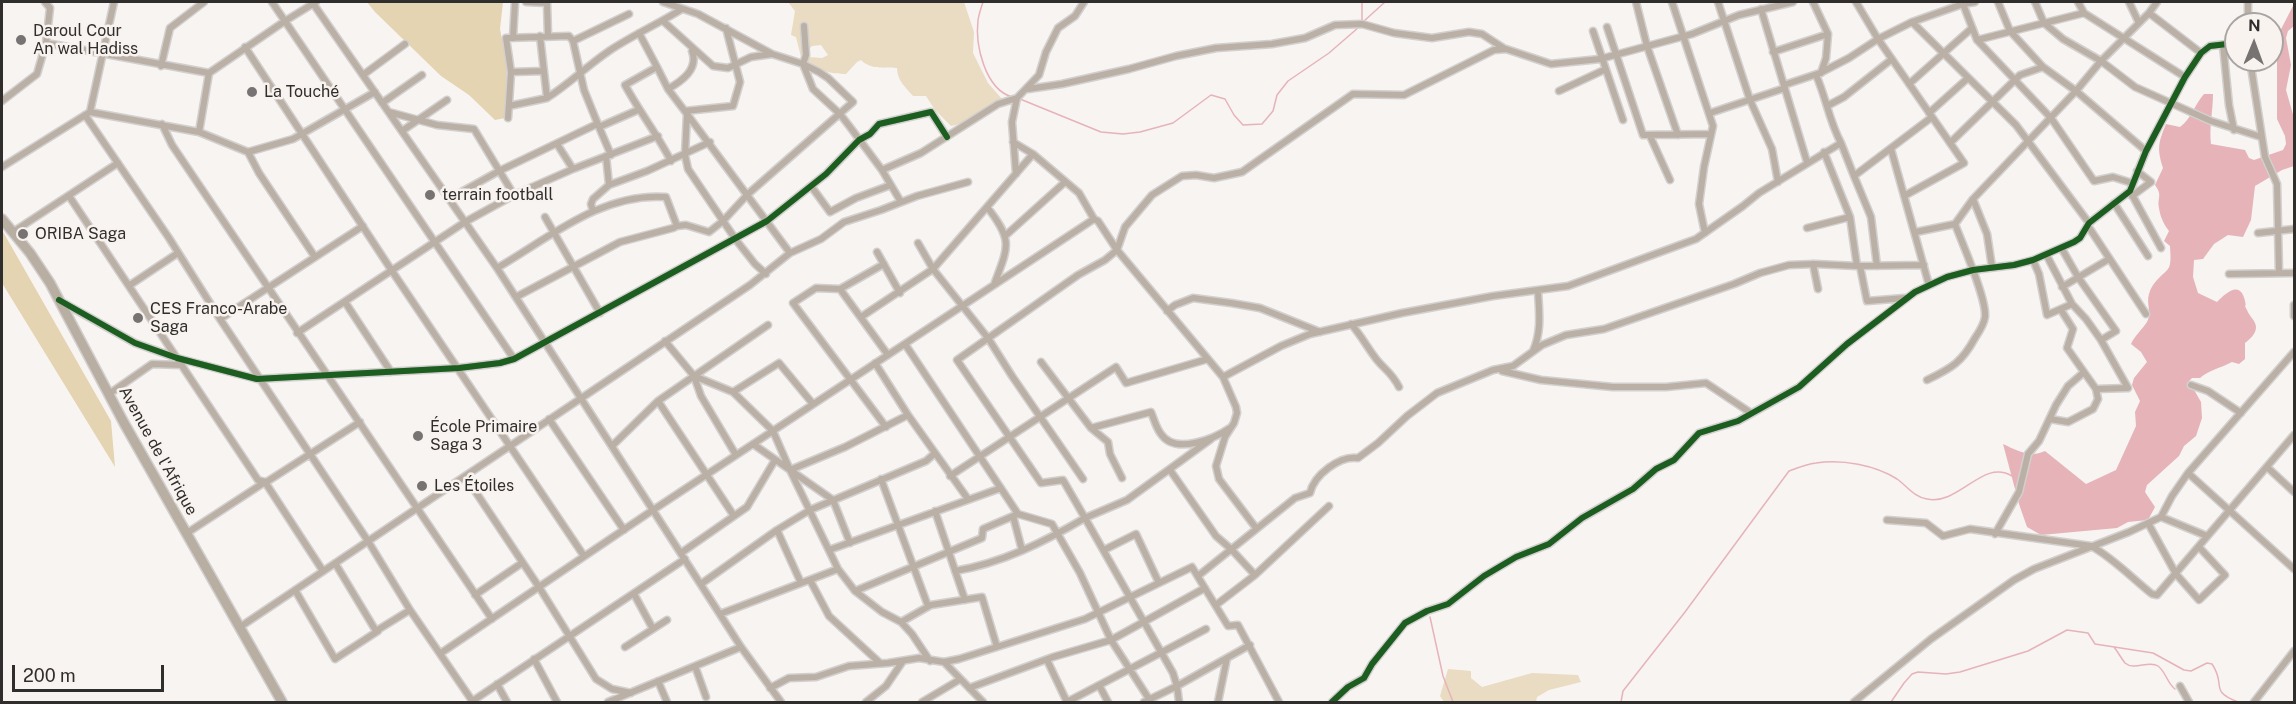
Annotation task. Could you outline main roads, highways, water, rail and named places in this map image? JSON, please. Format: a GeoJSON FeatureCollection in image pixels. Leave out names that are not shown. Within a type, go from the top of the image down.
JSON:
{"type":"FeatureCollection","features":[{"type":"Feature","properties":{"kind":"main road","name":"Avenue de l'Afrique"},"geometry":{"type":"LineString","coordinates":[[2,219],[44,274],[282,702]]}},
{"type":"Feature","properties":{"kind":"waterway"},"geometry":{"type":"LineString","coordinates":[[983,2],[977,30],[980,53],[995,85],[1012,97]]}},
{"type":"Feature","properties":{"kind":"waterway"},"geometry":{"type":"LineString","coordinates":[[1362,2],[1362,22]]}},
{"type":"Feature","properties":{"kind":"waterway"},"geometry":{"type":"LineString","coordinates":[[1364,21],[1385,2]]}},
{"type":"Feature","properties":{"kind":"waterway"},"geometry":{"type":"LineString","coordinates":[[1020,99],[1101,132],[1123,134],[1140,132],[1173,123],[1211,95],[1225,99],[1243,125],[1262,124],[1273,111],[1277,95],[1288,81],[1329,53],[1359,27]]}},
{"type":"Feature","properties":{"kind":"waterway"},"geometry":{"type":"LineString","coordinates":[[1621,702],[1623,691],[1685,612],[1789,471],[1809,464],[1826,462],[1858,464],[1888,474],[1914,494],[1927,499],[1950,496],[1991,473],[2001,472],[2012,476]]}},
{"type":"Feature","properties":{"kind":"waterway"},"geometry":{"type":"LineString","coordinates":[[1430,617],[1443,676],[1453,702]]}},
{"type":"Feature","properties":{"kind":"waterway"},"geometry":{"type":"LineString","coordinates":[[1891,702],[1912,674],[1960,672],[2028,651],[2067,630],[2088,633],[2095,644],[2153,653],[2184,670],[2191,671],[2207,663],[2212,664],[2223,694],[2238,702]]}},
{"type":"Feature","properties":{"kind":"waterway"},"geometry":{"type":"LineString","coordinates":[[2114,647],[2129,665],[2154,664],[2158,666],[2175,689]]}},
{"type":"Feature","properties":{"kind":"place","name":"Daroul Cour An wal Hadiss"},"geometry":{"type":"Point","coordinates":[21,40]}},
{"type":"Feature","properties":{"kind":"place","name":"La Touché"},"geometry":{"type":"Point","coordinates":[252,92]}},
{"type":"Feature","properties":{"kind":"place","name":"terrain football"},"geometry":{"type":"Point","coordinates":[430,195]}},
{"type":"Feature","properties":{"kind":"place","name":"ORIBA Saga"},"geometry":{"type":"Point","coordinates":[23,234]}},
{"type":"Feature","properties":{"kind":"place","name":"CES Franco-Arabe Saga"},"geometry":{"type":"Point","coordinates":[138,318]}},
{"type":"Feature","properties":{"kind":"place","name":"École Primaire Saga 3"},"geometry":{"type":"Point","coordinates":[418,436]}},
{"type":"Feature","properties":{"kind":"place","name":"Les Étoiles"},"geometry":{"type":"Point","coordinates":[422,486]}}]}
